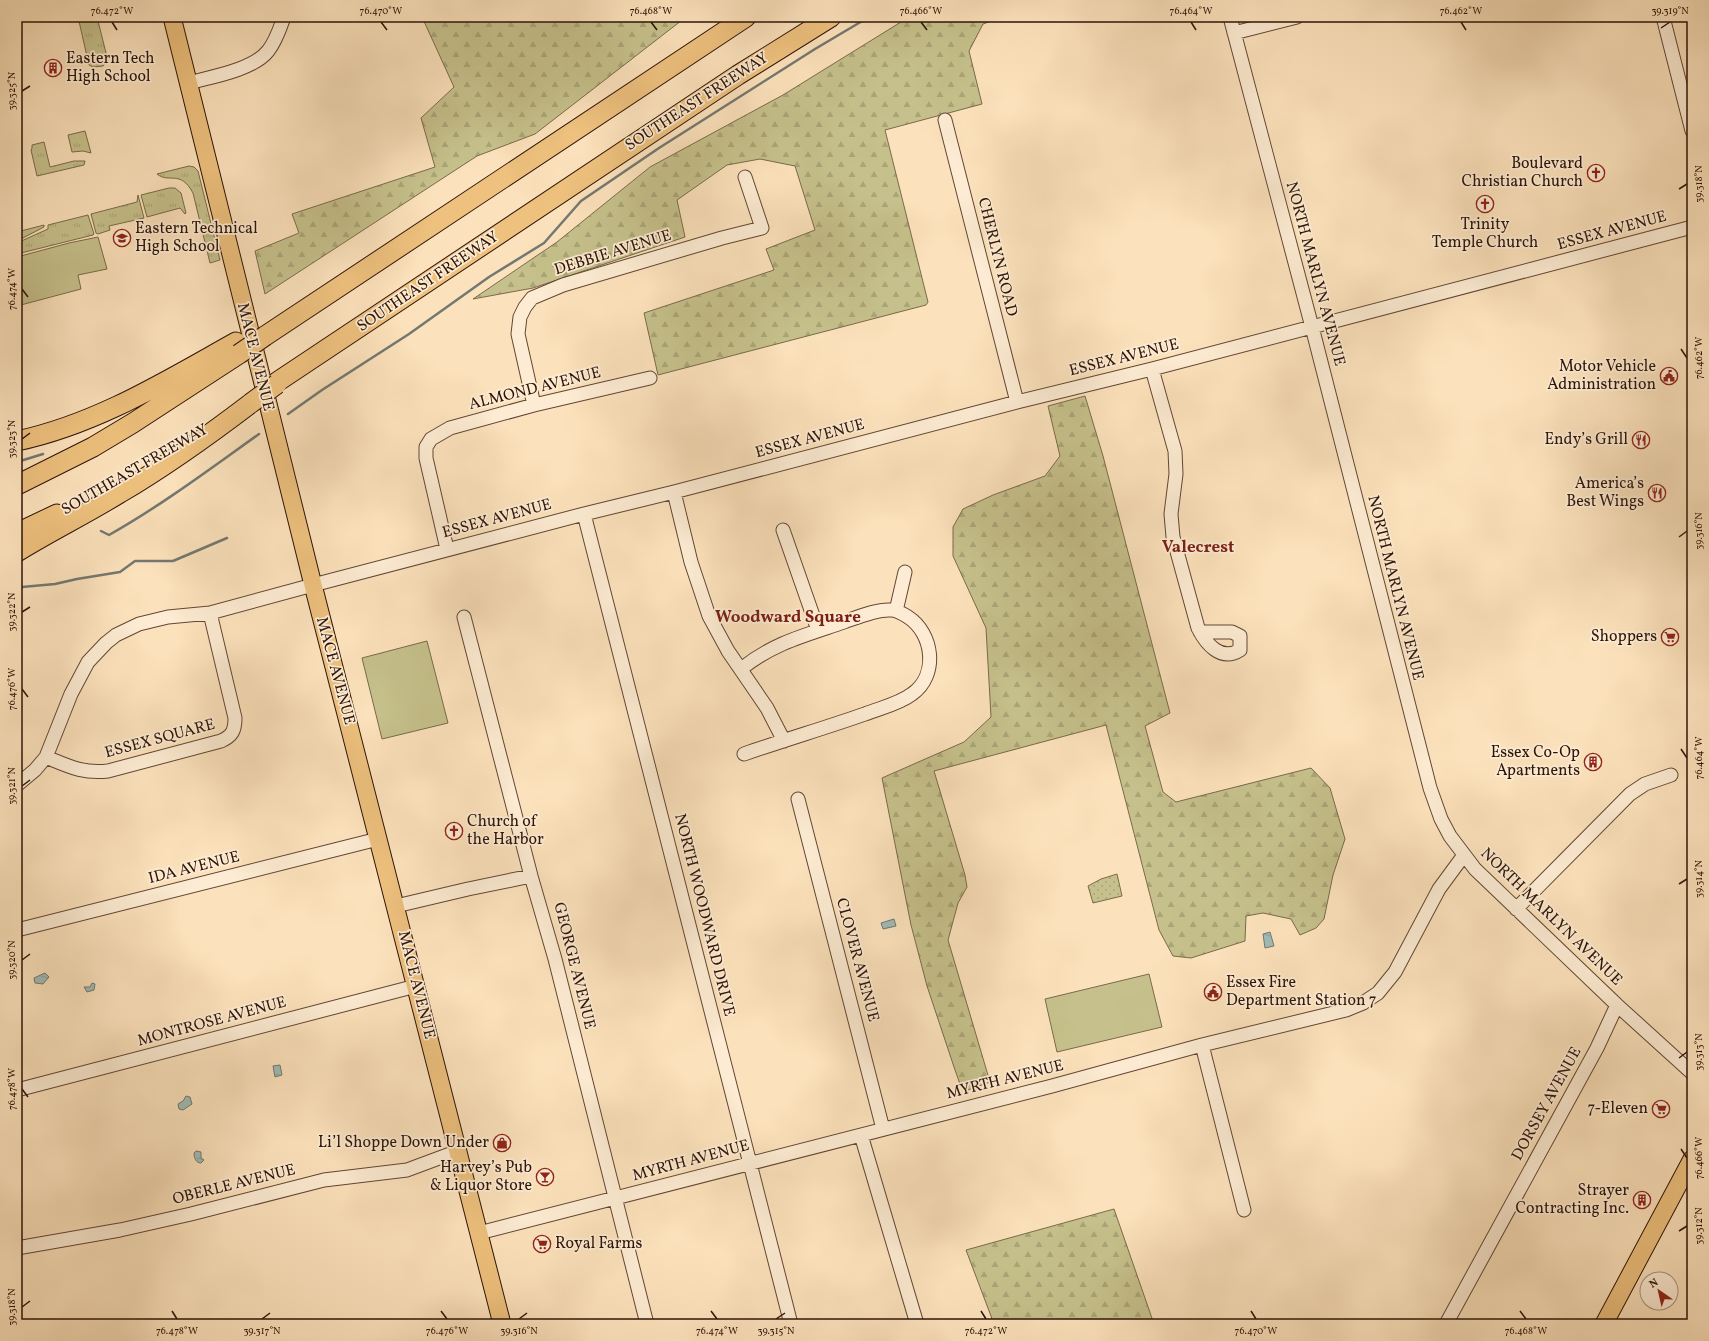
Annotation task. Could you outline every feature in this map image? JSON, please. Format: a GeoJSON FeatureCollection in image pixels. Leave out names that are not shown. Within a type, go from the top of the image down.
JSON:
{"type":"FeatureCollection","features":[{"type":"Feature","properties":{"kind":"highway"},"geometry":{"type":"LineString","coordinates":[[17,485],[86,450],[126,427],[237,348],[365,269],[746,17]]}},
{"type":"Feature","properties":{"kind":"highway","name":"SOUTHEAST FREEWAY"},"geometry":{"type":"LineString","coordinates":[[17,533],[76,505],[156,461],[250,402],[295,370],[738,74],[831,17]]}},
{"type":"Feature","properties":{"kind":"highway"},"geometry":{"type":"LineString","coordinates":[[17,441],[44,435],[94,417],[237,348]]}},
{"type":"Feature","properties":{"kind":"highway"},"geometry":{"type":"LineString","coordinates":[[17,552],[121,493],[196,445],[250,402]]}},
{"type":"Feature","properties":{"kind":"main road","name":"MACE AVENUE"},"geometry":{"type":"LineString","coordinates":[[172,17],[312,585],[396,906],[502,1324]]}},
{"type":"Feature","properties":{"kind":"main road"},"geometry":{"type":"LineString","coordinates":[[1604,1324],[1692,1159]]}},
{"type":"Feature","properties":{"kind":"main road"},"geometry":{"type":"LineString","coordinates":[[1614,1324],[1692,1183]]}},
{"type":"Feature","properties":{"kind":"street"},"geometry":{"type":"LineString","coordinates":[[188,83],[255,62],[267,52],[272,45],[284,17]]}},
{"type":"Feature","properties":{"kind":"street","name":"NORTH MARLYN AVENUE"},"geometry":{"type":"LineString","coordinates":[[1230,17],[1312,327],[1430,788],[1442,819],[1450,836],[1475,869],[1617,1005],[1692,1073]]}},
{"type":"Feature","properties":{"kind":"street"},"geometry":{"type":"LineString","coordinates":[[1234,33],[1297,17]]}},
{"type":"Feature","properties":{"kind":"street"},"geometry":{"type":"LineString","coordinates":[[1663,17],[1692,131]]}},
{"type":"Feature","properties":{"kind":"street","name":"CHERLYN ROAD"},"geometry":{"type":"LineString","coordinates":[[945,120],[1017,402]]}},
{"type":"Feature","properties":{"kind":"street","name":"DEBBIE AVENUE"},"geometry":{"type":"LineString","coordinates":[[534,405],[518,334],[520,317],[528,302],[541,294],[563,285],[714,240],[762,228],[745,178]]}},
{"type":"Feature","properties":{"kind":"street","name":"ESSEX AVENUE"},"geometry":{"type":"LineString","coordinates":[[17,786],[46,757],[82,672],[88,662],[106,643],[128,628],[145,622],[168,617],[210,613],[584,514],[674,492],[1017,402],[1152,369],[1692,228]]}},
{"type":"Feature","properties":{"kind":"street"},"geometry":{"type":"LineString","coordinates":[[1152,369],[1176,451],[1176,474],[1171,514],[1173,538],[1200,632]]}},
{"type":"Feature","properties":{"kind":"street","name":"ALMOND AVENUE"},"geometry":{"type":"LineString","coordinates":[[448,550],[426,458],[426,447],[431,439],[450,428],[534,405],[650,378]]}},
{"type":"Feature","properties":{"kind":"street"},"geometry":{"type":"LineString","coordinates":[[674,492],[691,562],[704,604],[721,640],[767,708],[784,741]]}},
{"type":"Feature","properties":{"kind":"street","name":"NORTH WOODWARD DRIVE"},"geometry":{"type":"LineString","coordinates":[[584,514],[791,1324]]}},
{"type":"Feature","properties":{"kind":"street"},"geometry":{"type":"LineString","coordinates":[[783,530],[818,630]]}},
{"type":"Feature","properties":{"kind":"street"},"geometry":{"type":"LineString","coordinates":[[896,611],[905,572]]}},
{"type":"Feature","properties":{"kind":"street"},"geometry":{"type":"LineString","coordinates":[[741,669],[771,648],[786,641],[878,612],[890,610],[896,611],[915,622],[923,632],[929,644],[929,664],[923,682],[912,694],[894,703],[744,754]]}},
{"type":"Feature","properties":{"kind":"street","name":"ESSEX SQUARE"},"geometry":{"type":"LineString","coordinates":[[46,757],[81,771],[108,771],[221,741],[231,735],[235,730],[235,718],[210,613]]}},
{"type":"Feature","properties":{"kind":"street","name":"GEORGE AVENUE"},"geometry":{"type":"LineString","coordinates":[[464,617],[531,876],[553,952],[647,1324]]}},
{"type":"Feature","properties":{"kind":"street"},"geometry":{"type":"LineString","coordinates":[[1516,909],[1630,794],[1645,784],[1671,775]]}},
{"type":"Feature","properties":{"kind":"street","name":"CLOVER AVENUE"},"geometry":{"type":"LineString","coordinates":[[798,799],[883,1129]]}},
{"type":"Feature","properties":{"kind":"street","name":"IDA AVENUE"},"geometry":{"type":"LineString","coordinates":[[17,930],[378,839]]}},
{"type":"Feature","properties":{"kind":"street","name":"MYRTH AVENUE"},"geometry":{"type":"LineString","coordinates":[[479,1233],[1052,1086],[1202,1045],[1346,1010],[1364,1003],[1378,993],[1395,972],[1439,889],[1464,855]]}},
{"type":"Feature","properties":{"kind":"street"},"geometry":{"type":"LineString","coordinates":[[396,906],[531,876]]}},
{"type":"Feature","properties":{"kind":"street","name":"MONTROSE AVENUE"},"geometry":{"type":"LineString","coordinates":[[17,1090],[416,986]]}},
{"type":"Feature","properties":{"kind":"street","name":"DORSEY AVENUE"},"geometry":{"type":"LineString","coordinates":[[1446,1324],[1597,1048],[1617,1005]]}},
{"type":"Feature","properties":{"kind":"street"},"geometry":{"type":"LineString","coordinates":[[1202,1045],[1244,1210]]}},
{"type":"Feature","properties":{"kind":"street"},"geometry":{"type":"LineString","coordinates":[[862,1135],[917,1324]]}},
{"type":"Feature","properties":{"kind":"street","name":"OBERLE AVENUE"},"geometry":{"type":"LineString","coordinates":[[17,1248],[120,1230],[184,1216],[324,1180],[407,1170],[458,1151]]}},
{"type":"Feature","properties":{"kind":"green space"},"geometry":{"type":"Polygon","coordinates":[[[78,17],[97,17],[108,61],[103,66],[93,67],[89,65],[78,17]]]}},
{"type":"Feature","properties":{"kind":"green space"},"geometry":{"type":"Polygon","coordinates":[[[422,17],[686,17],[535,134],[477,156],[265,294],[255,251],[299,233],[292,214],[435,167],[421,118],[454,87],[422,17]]]}},
{"type":"Feature","properties":{"kind":"green space"},"geometry":{"type":"Polygon","coordinates":[[[909,17],[1002,17],[983,24],[969,51],[982,104],[885,130],[928,302],[926,305],[658,375],[644,313],[774,270],[766,249],[815,230],[795,166],[760,159],[727,165],[677,200],[685,237],[533,288],[473,299],[557,242],[650,167],[783,95],[909,17]]]}},
{"type":"Feature","properties":{"kind":"green space"},"geometry":{"type":"Polygon","coordinates":[[[85,131],[91,153],[83,151],[72,152],[68,135],[85,131]]]}},
{"type":"Feature","properties":{"kind":"green space"},"geometry":{"type":"Polygon","coordinates":[[[44,142],[50,167],[74,161],[85,161],[84,165],[37,176],[31,150],[32,145],[44,142]]]}},
{"type":"Feature","properties":{"kind":"green space"},"geometry":{"type":"Polygon","coordinates":[[[189,166],[194,167],[198,171],[220,260],[210,263],[193,193],[184,181],[175,178],[161,177],[157,174],[189,166]]]}},
{"type":"Feature","properties":{"kind":"green space"},"geometry":{"type":"Polygon","coordinates":[[[169,188],[175,188],[181,193],[186,213],[185,214],[180,208],[147,217],[141,195],[169,188]]]}},
{"type":"Feature","properties":{"kind":"green space"},"geometry":{"type":"Polygon","coordinates":[[[138,195],[144,218],[109,226],[110,230],[98,234],[96,233],[91,214],[137,202],[138,195]]]}},
{"type":"Feature","properties":{"kind":"green space"},"geometry":{"type":"Polygon","coordinates":[[[88,215],[94,234],[93,235],[17,254],[17,243],[48,229],[48,225],[88,215]]]}},
{"type":"Feature","properties":{"kind":"green space"},"geometry":{"type":"Polygon","coordinates":[[[44,225],[44,227],[17,241],[17,232],[44,225]]]}},
{"type":"Feature","properties":{"kind":"green space"},"geometry":{"type":"Polygon","coordinates":[[[98,237],[107,269],[78,275],[81,289],[17,306],[17,257],[98,237]]]}},
{"type":"Feature","properties":{"kind":"green space"},"geometry":{"type":"Polygon","coordinates":[[[1085,396],[1103,456],[1170,713],[1145,726],[1163,792],[1176,802],[1311,768],[1330,788],[1345,839],[1333,875],[1324,919],[1316,928],[1300,935],[1291,919],[1263,913],[1246,916],[1245,941],[1191,958],[1173,956],[1159,930],[1106,725],[934,771],[965,875],[967,887],[958,903],[948,940],[990,1082],[965,1091],[961,1087],[927,986],[911,925],[882,778],[964,742],[991,717],[986,628],[953,556],[953,527],[963,509],[993,495],[1045,476],[1060,456],[1048,406],[1085,396]]]}},
{"type":"Feature","properties":{"kind":"green space"},"geometry":{"type":"Polygon","coordinates":[[[427,641],[448,723],[382,739],[362,658],[427,641]]]}},
{"type":"Feature","properties":{"kind":"green space"},"geometry":{"type":"Polygon","coordinates":[[[1117,874],[1122,896],[1093,903],[1088,886],[1101,879],[1117,874]]]}},
{"type":"Feature","properties":{"kind":"green space"},"geometry":{"type":"Polygon","coordinates":[[[1149,974],[1162,1027],[1057,1052],[1045,999],[1149,974]]]}},
{"type":"Feature","properties":{"kind":"green space"},"geometry":{"type":"Polygon","coordinates":[[[1114,1209],[1154,1324],[994,1324],[966,1250],[1114,1209]]]}},
{"type":"Feature","properties":{"kind":"water"},"geometry":{"type":"Polygon","coordinates":[[[894,919],[896,926],[883,929],[881,923],[894,919]]]}},
{"type":"Feature","properties":{"kind":"water"},"geometry":{"type":"Polygon","coordinates":[[[1270,932],[1274,946],[1265,948],[1263,934],[1270,932]]]}},
{"type":"Feature","properties":{"kind":"water"},"geometry":{"type":"Polygon","coordinates":[[[45,973],[49,977],[43,984],[35,983],[34,978],[45,973]]]}},
{"type":"Feature","properties":{"kind":"water"},"geometry":{"type":"Polygon","coordinates":[[[92,983],[95,984],[94,990],[87,992],[84,987],[90,987],[92,983]]]}},
{"type":"Feature","properties":{"kind":"water"},"geometry":{"type":"Polygon","coordinates":[[[280,1065],[282,1075],[275,1077],[273,1066],[280,1065]]]}},
{"type":"Feature","properties":{"kind":"water"},"geometry":{"type":"Polygon","coordinates":[[[186,1096],[190,1097],[192,1104],[183,1110],[179,1109],[178,1104],[183,1101],[186,1096]]]}},
{"type":"Feature","properties":{"kind":"water"},"geometry":{"type":"Polygon","coordinates":[[[196,1151],[201,1152],[201,1158],[204,1160],[201,1163],[195,1158],[194,1153],[196,1151]]]}},
{"type":"Feature","properties":{"kind":"waterway"},"geometry":{"type":"LineString","coordinates":[[288,414],[322,390],[409,334],[489,277],[544,243],[581,201],[659,148],[815,49],[869,17]]}},
{"type":"Feature","properties":{"kind":"waterway"},"geometry":{"type":"LineString","coordinates":[[101,531],[109,535],[129,523],[186,486],[259,434]]}},
{"type":"Feature","properties":{"kind":"waterway"},"geometry":{"type":"LineString","coordinates":[[17,462],[43,454]]}},
{"type":"Feature","properties":{"kind":"waterway"},"geometry":{"type":"LineString","coordinates":[[17,592],[22,587],[55,584],[120,572],[135,561],[173,561],[227,538]]}},
{"type":"Feature","properties":{"kind":"place","name":"Eastern Tech High School"},"geometry":{"type":"Point","coordinates":[53,68]}},
{"type":"Feature","properties":{"kind":"place","name":"Boulevard Christian Church"},"geometry":{"type":"Point","coordinates":[1596,173]}},
{"type":"Feature","properties":{"kind":"place","name":"Trinity Temple Church"},"geometry":{"type":"Point","coordinates":[1485,204]}},
{"type":"Feature","properties":{"kind":"place","name":"Eastern Technical High School"},"geometry":{"type":"Point","coordinates":[122,238]}},
{"type":"Feature","properties":{"kind":"place","name":"Motor Vehicle Administration"},"geometry":{"type":"Point","coordinates":[1669,376]}},
{"type":"Feature","properties":{"kind":"place","name":"Endy’s Grill"},"geometry":{"type":"Point","coordinates":[1641,440]}},
{"type":"Feature","properties":{"kind":"place","name":"America’s Best Wings"},"geometry":{"type":"Point","coordinates":[1657,493]}},
{"type":"Feature","properties":{"kind":"place","name":"Shoppers"},"geometry":{"type":"Point","coordinates":[1670,637]}},
{"type":"Feature","properties":{"kind":"place","name":"Essex Co-Op Apartments"},"geometry":{"type":"Point","coordinates":[1593,762]}},
{"type":"Feature","properties":{"kind":"place","name":"Church of the Harbor"},"geometry":{"type":"Point","coordinates":[454,831]}},
{"type":"Feature","properties":{"kind":"place","name":"Essex Fire Department Station 7"},"geometry":{"type":"Point","coordinates":[1213,992]}},
{"type":"Feature","properties":{"kind":"place","name":"7-Eleven"},"geometry":{"type":"Point","coordinates":[1661,1109]}},
{"type":"Feature","properties":{"kind":"place","name":"Li’l Shoppe Down Under"},"geometry":{"type":"Point","coordinates":[502,1143]}},
{"type":"Feature","properties":{"kind":"place","name":"Harvey’s Pub & Liquor Store"},"geometry":{"type":"Point","coordinates":[545,1177]}},
{"type":"Feature","properties":{"kind":"place","name":"Strayer Contracting Inc."},"geometry":{"type":"Point","coordinates":[1642,1200]}},
{"type":"Feature","properties":{"kind":"place","name":"Royal Farms"},"geometry":{"type":"Point","coordinates":[542,1244]}},
{"type":"Feature","properties":{"kind":"district","name":"Valecrest"},"geometry":{"type":"Point","coordinates":[1198,547]}},
{"type":"Feature","properties":{"kind":"district","name":"Woodward Square"},"geometry":{"type":"Point","coordinates":[788,617]}}]}
